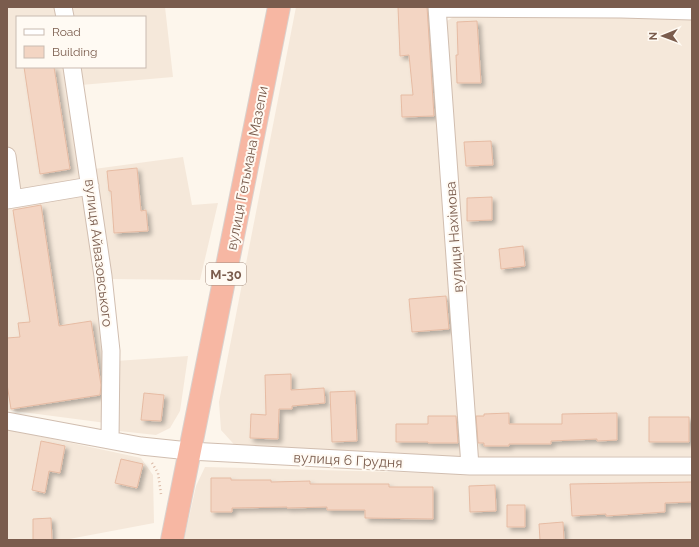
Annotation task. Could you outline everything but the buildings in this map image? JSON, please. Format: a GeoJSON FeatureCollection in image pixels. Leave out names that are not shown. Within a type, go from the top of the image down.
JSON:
{"type":"FeatureCollection","features":[{"type":"Feature","properties":{"kind":"highway","name":"вулиця Гетьмана Мазепи"},"geometry":{"type":"LineString","coordinates":[[172,540],[279,7]]}},
{"type":"Feature","properties":{"kind":"street"},"geometry":{"type":"LineString","coordinates":[[437,8],[692,11]]}},
{"type":"Feature","properties":{"kind":"street","name":"вулиця Нахімова"},"geometry":{"type":"LineString","coordinates":[[437,8],[470,466]]}},
{"type":"Feature","properties":{"kind":"street","name":"вулиця Айвазовського"},"geometry":{"type":"LineString","coordinates":[[72,68],[103,276],[111,351],[110,440]]}},
{"type":"Feature","properties":{"kind":"street"},"geometry":{"type":"LineString","coordinates":[[7,156],[10,200],[90,186]]}},
{"type":"Feature","properties":{"kind":"street","name":"вулиця 6 Грудня"},"geometry":{"type":"LineString","coordinates":[[7,421],[141,446],[189,451],[470,466],[692,466]]}},
{"type":"Feature","properties":{"kind":"path"},"geometry":{"type":"LineString","coordinates":[[141,446],[158,473],[161,498]]}},
{"type":"Feature","properties":{"kind":"shaded area"},"geometry":{"type":"Polygon","coordinates":[[[7,7],[60,7],[61,16],[16,16],[16,68],[68,68],[107,353],[106,423],[7,410],[7,7]]]}},
{"type":"Feature","properties":{"kind":"shaded area"},"geometry":{"type":"Polygon","coordinates":[[[68,7],[165,7],[173,77],[81,85],[78,68],[146,68],[146,16],[70,16],[68,7]]]}},
{"type":"Feature","properties":{"kind":"shaded area"},"geometry":{"type":"Polygon","coordinates":[[[296,7],[431,7],[466,453],[457,459],[240,451],[221,430],[219,402],[296,7]]]}},
{"type":"Feature","properties":{"kind":"shaded area"},"geometry":{"type":"Polygon","coordinates":[[[455,16],[692,17],[692,456],[477,457],[445,22],[455,16]]]}},
{"type":"Feature","properties":{"kind":"shaded area"},"geometry":{"type":"Polygon","coordinates":[[[183,157],[192,205],[218,203],[200,280],[111,279],[94,169],[183,157]]]}},
{"type":"Feature","properties":{"kind":"shaded area"},"geometry":{"type":"Polygon","coordinates":[[[188,356],[180,411],[170,428],[156,435],[119,431],[116,422],[116,361],[188,356]]]}},
{"type":"Feature","properties":{"kind":"shaded area"},"geometry":{"type":"Polygon","coordinates":[[[7,429],[141,458],[153,475],[154,523],[64,540],[7,540],[7,429]]]}},
{"type":"Feature","properties":{"kind":"shaded area"},"geometry":{"type":"Polygon","coordinates":[[[205,467],[471,474],[692,473],[692,540],[184,540],[196,486],[205,467]]]}}]}
